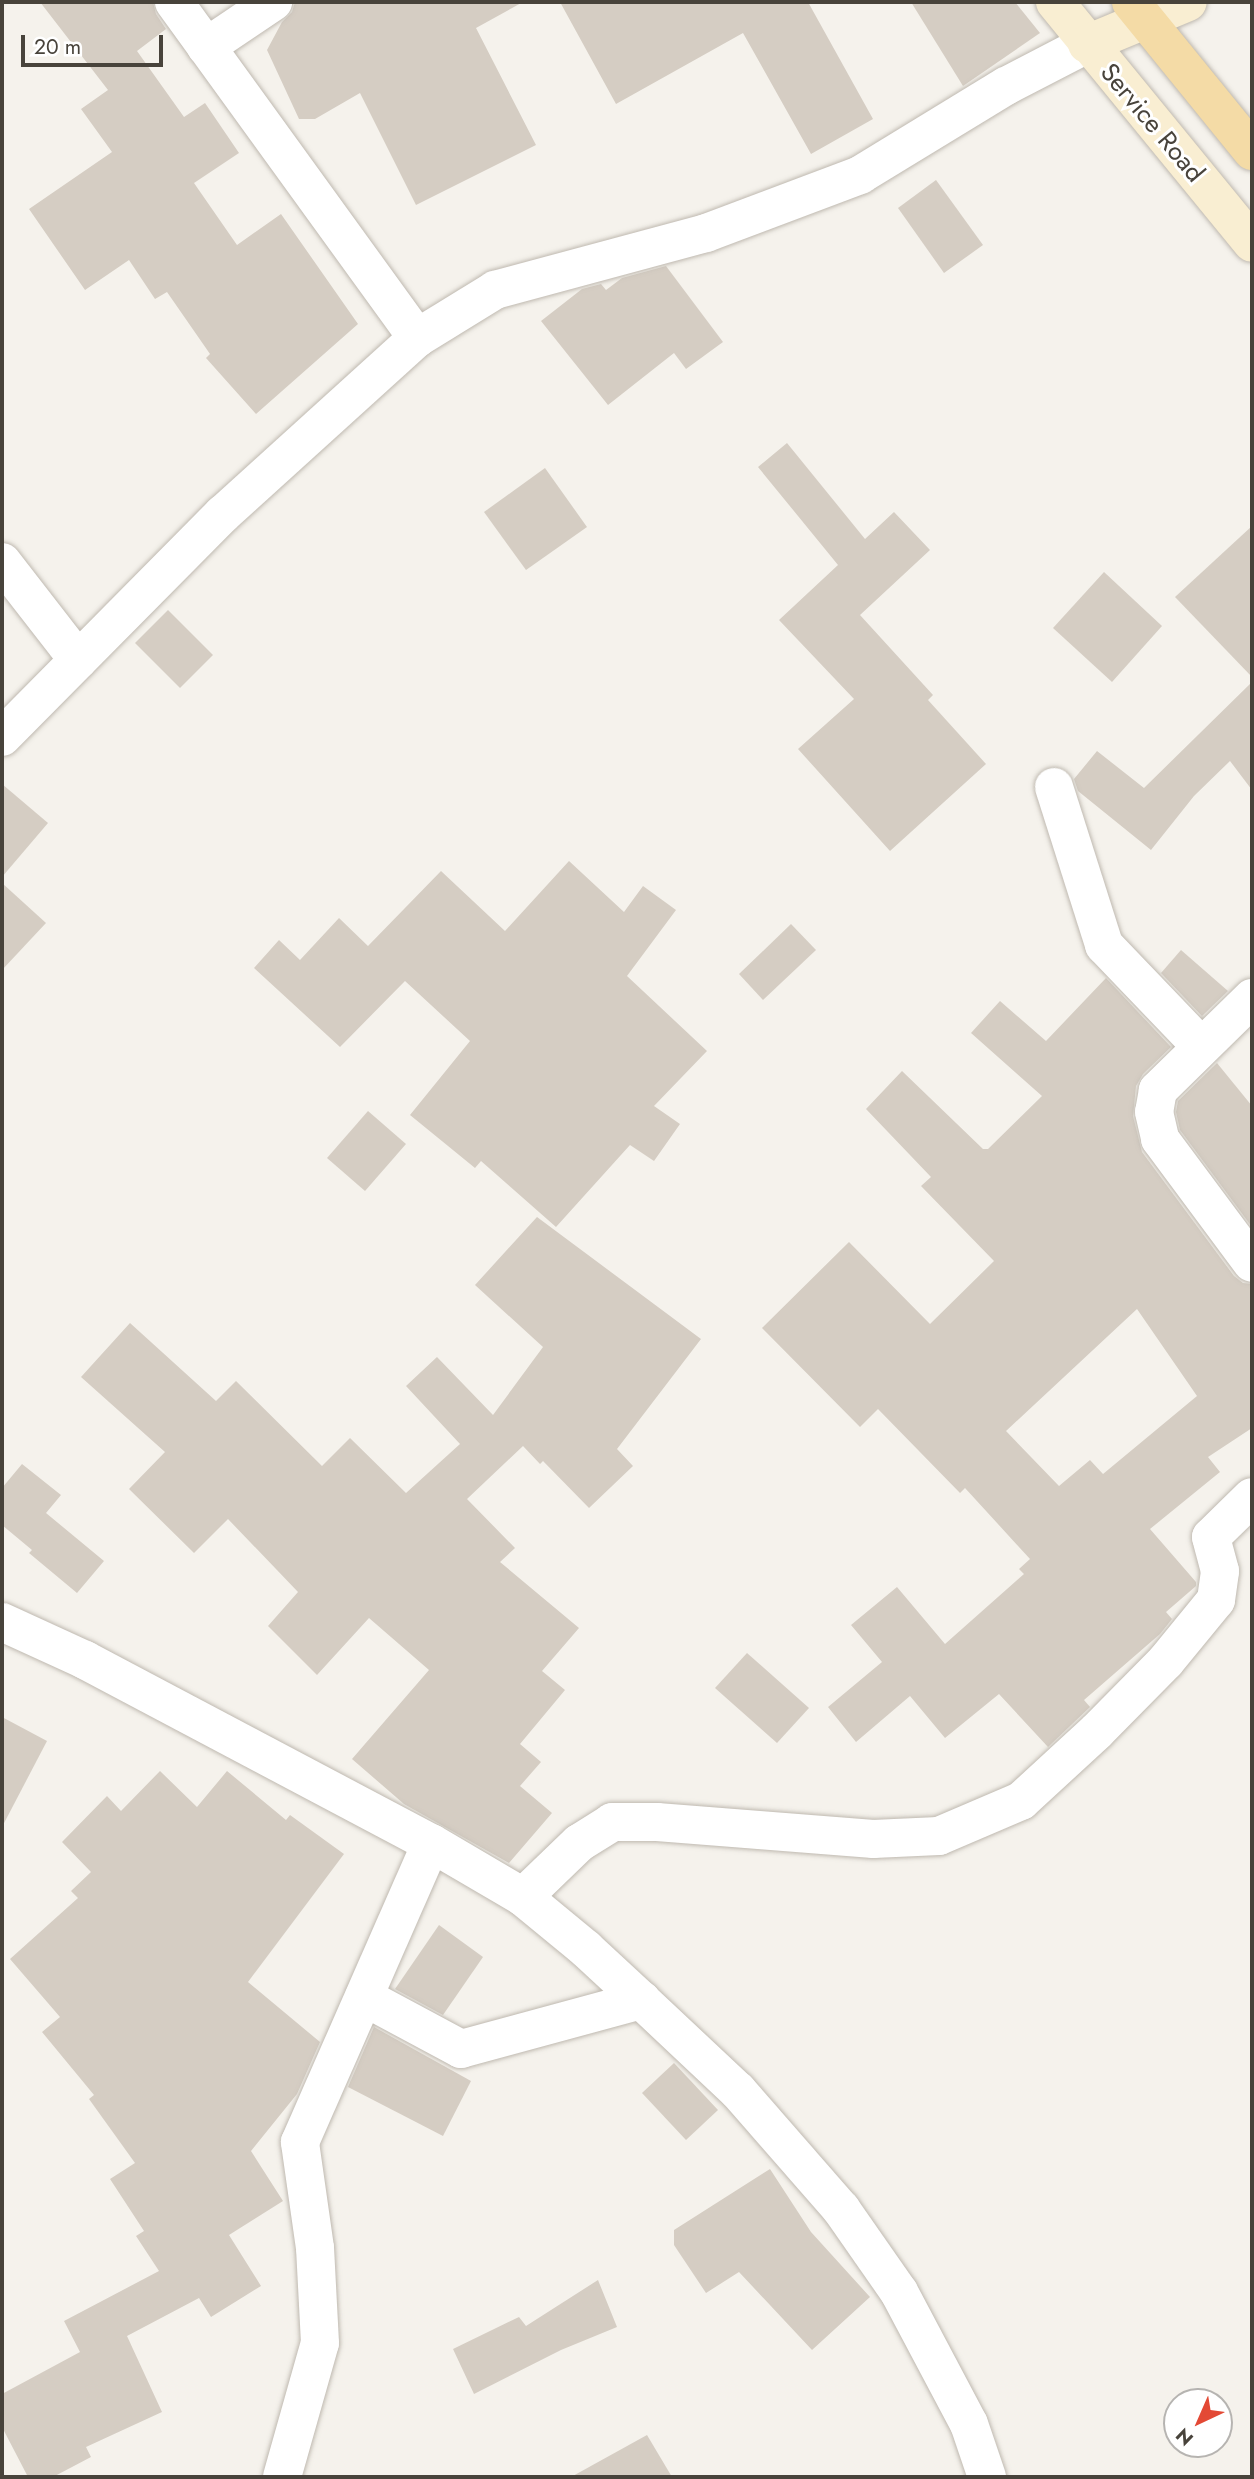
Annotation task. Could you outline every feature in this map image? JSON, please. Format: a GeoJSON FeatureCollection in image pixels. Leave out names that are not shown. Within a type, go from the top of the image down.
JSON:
{"type":"FeatureCollection","features":[{"type":"Feature","properties":{"kind":"main road"},"geometry":{"type":"LineString","coordinates":[[1138,10],[1252,151]]}},
{"type":"Feature","properties":{"kind":"street"},"geometry":{"type":"LineString","coordinates":[[174,2],[417,338]]}},
{"type":"Feature","properties":{"kind":"street"},"geometry":{"type":"LineString","coordinates":[[206,47],[273,2]]}},
{"type":"Feature","properties":{"kind":"street","name":"Service Road"},"geometry":{"type":"LineString","coordinates":[[1055,2],[1252,243]]}},
{"type":"Feature","properties":{"kind":"street"},"geometry":{"type":"LineString","coordinates":[[2,737],[223,514],[417,338],[495,290],[706,233],[860,175],[1006,86],[1087,44],[1138,10],[1188,2]]}},
{"type":"Feature","properties":{"kind":"street"},"geometry":{"type":"LineString","coordinates":[[2,562],[78,660]]}},
{"type":"Feature","properties":{"kind":"street"},"geometry":{"type":"LineString","coordinates":[[1054,787],[1104,945],[1201,1046]]}},
{"type":"Feature","properties":{"kind":"street"},"geometry":{"type":"LineString","coordinates":[[1252,998],[1158,1090],[1154,1112],[1160,1139],[1252,1263]]}},
{"type":"Feature","properties":{"kind":"street"},"geometry":{"type":"LineString","coordinates":[[523,1896],[579,1843],[612,1822],[657,1822],[873,1839],[939,1836],[1021,1801],[1097,1731],[1157,1670],[1216,1600],[1220,1571],[1212,1537],[1252,1497]]}},
{"type":"Feature","properties":{"kind":"street"},"geometry":{"type":"LineString","coordinates":[[2,1622],[85,1660],[431,1843],[523,1896],[586,1949],[738,2091],[841,2209],[899,2292],[969,2424],[987,2477]]}},
{"type":"Feature","properties":{"kind":"street"},"geometry":{"type":"LineString","coordinates":[[282,2477],[320,2343],[315,2248],[300,2142],[431,1843]]}},
{"type":"Feature","properties":{"kind":"street"},"geometry":{"type":"LineString","coordinates":[[364,1997],[461,2049],[641,2000]]}},
{"type":"Feature","properties":{"kind":"building"},"geometry":{"type":"Polygon","coordinates":[[[40,2],[153,2],[156,14],[166,29],[137,51],[184,117],[205,103],[239,153],[194,183],[237,245],[281,214],[358,324],[256,414],[206,358],[210,354],[167,292],[155,299],[129,260],[85,290],[29,209],[112,152],[81,109],[108,90],[40,2]]]}},
{"type":"Feature","properties":{"kind":"building"},"geometry":{"type":"Polygon","coordinates":[[[295,2],[523,2],[476,28],[536,145],[416,205],[360,93],[315,119],[299,119],[267,50],[282,22],[292,12],[295,2]]]}},
{"type":"Feature","properties":{"kind":"building"},"geometry":{"type":"Polygon","coordinates":[[[560,2],[808,2],[873,119],[811,154],[743,33],[616,104],[560,2]]]}},
{"type":"Feature","properties":{"kind":"building"},"geometry":{"type":"Polygon","coordinates":[[[911,2],[1015,2],[1040,33],[963,86],[911,2]]]}},
{"type":"Feature","properties":{"kind":"building"},"geometry":{"type":"Polygon","coordinates":[[[936,180],[983,245],[944,273],[898,208],[936,180]]]}},
{"type":"Feature","properties":{"kind":"building"},"geometry":{"type":"Polygon","coordinates":[[[666,266],[723,342],[686,369],[674,353],[608,405],[541,321],[582,289],[601,284],[606,290],[622,278],[666,266]]]}},
{"type":"Feature","properties":{"kind":"building"},"geometry":{"type":"Polygon","coordinates":[[[787,443],[865,539],[894,512],[930,550],[860,615],[933,695],[928,700],[986,764],[890,851],[798,749],[854,699],[779,620],[838,565],[758,467],[787,443]]]}},
{"type":"Feature","properties":{"kind":"building"},"geometry":{"type":"Polygon","coordinates":[[[545,468],[587,527],[526,570],[484,512],[545,468]]]}},
{"type":"Feature","properties":{"kind":"building"},"geometry":{"type":"Polygon","coordinates":[[[1252,526],[1252,677],[1175,597],[1252,526]]]}},
{"type":"Feature","properties":{"kind":"building"},"geometry":{"type":"Polygon","coordinates":[[[1104,572],[1162,626],[1112,682],[1053,628],[1104,572]]]}},
{"type":"Feature","properties":{"kind":"building"},"geometry":{"type":"Polygon","coordinates":[[[168,610],[213,655],[180,688],[135,643],[168,610]]]}},
{"type":"Feature","properties":{"kind":"building"},"geometry":{"type":"Polygon","coordinates":[[[1252,682],[1252,790],[1230,761],[1194,796],[1151,850],[1078,791],[1074,779],[1097,751],[1144,788],[1252,682]]]}},
{"type":"Feature","properties":{"kind":"building"},"geometry":{"type":"Polygon","coordinates":[[[2,784],[48,823],[2,877],[2,784]]]}},
{"type":"Feature","properties":{"kind":"building"},"geometry":{"type":"Polygon","coordinates":[[[569,861],[624,912],[643,886],[676,910],[627,976],[707,1051],[654,1106],[680,1124],[654,1161],[630,1145],[556,1227],[481,1161],[475,1168],[410,1115],[470,1041],[405,981],[340,1047],[254,968],[279,940],[300,960],[339,918],[368,946],[441,871],[505,931],[569,861]]]}},
{"type":"Feature","properties":{"kind":"building"},"geometry":{"type":"Polygon","coordinates":[[[2,883],[46,923],[2,970],[2,883]]]}},
{"type":"Feature","properties":{"kind":"building"},"geometry":{"type":"Polygon","coordinates":[[[791,924],[816,950],[763,1000],[739,974],[791,924]]]}},
{"type":"Feature","properties":{"kind":"building"},"geometry":{"type":"Polygon","coordinates":[[[1181,950],[1228,991],[1202,1016],[1161,973],[1181,950]]]}},
{"type":"Feature","properties":{"kind":"building"},"geometry":{"type":"Polygon","coordinates":[[[1106,978],[1171,1047],[1143,1074],[1136,1086],[1133,1116],[1142,1152],[1234,1276],[1243,1283],[1252,1284],[1252,1428],[1208,1457],[1220,1472],[1150,1529],[1196,1582],[1196,1586],[1166,1612],[1172,1619],[1160,1634],[1084,1700],[1090,1707],[1048,1747],[999,1694],[945,1738],[910,1696],[856,1742],[828,1707],[882,1662],[851,1625],[897,1587],[945,1644],[1024,1574],[1019,1569],[1030,1559],[965,1488],[960,1493],[878,1409],[860,1427],[762,1328],[849,1242],[930,1324],[994,1261],[921,1186],[931,1177],[866,1109],[902,1071],[983,1149],[988,1149],[1042,1096],[971,1033],[1000,1001],[1046,1041],[1106,978]],[[1137,1309],[1006,1431],[1059,1486],[1090,1460],[1103,1474],[1197,1396],[1137,1309]]]}},
{"type":"Feature","properties":{"kind":"building"},"geometry":{"type":"Polygon","coordinates":[[[1217,1063],[1252,1106],[1252,1227],[1180,1130],[1176,1112],[1178,1101],[1217,1063]]]}},
{"type":"Feature","properties":{"kind":"building"},"geometry":{"type":"Polygon","coordinates":[[[368,1111],[406,1144],[365,1191],[327,1158],[368,1111]]]}},
{"type":"Feature","properties":{"kind":"building"},"geometry":{"type":"Polygon","coordinates":[[[537,1217],[701,1339],[617,1449],[633,1466],[589,1508],[543,1461],[540,1464],[523,1446],[467,1499],[515,1548],[500,1562],[579,1628],[542,1671],[565,1690],[520,1744],[541,1762],[520,1786],[552,1813],[509,1863],[404,1804],[352,1759],[429,1670],[369,1618],[317,1675],[268,1626],[298,1592],[228,1519],[194,1553],[129,1489],[165,1452],[81,1377],[130,1323],[216,1401],[236,1381],[322,1466],[350,1438],[406,1493],[460,1444],[406,1386],[437,1357],[493,1415],[543,1347],[475,1285],[537,1217]]]}},
{"type":"Feature","properties":{"kind":"building"},"geometry":{"type":"Polygon","coordinates":[[[22,1464],[61,1495],[46,1513],[104,1561],[77,1593],[29,1553],[32,1550],[2,1525],[2,1488],[22,1464]]]}},
{"type":"Feature","properties":{"kind":"building"},"geometry":{"type":"Polygon","coordinates":[[[747,1653],[809,1708],[777,1743],[715,1688],[747,1653]]]}},
{"type":"Feature","properties":{"kind":"building"},"geometry":{"type":"Polygon","coordinates":[[[2,1717],[47,1741],[2,1827],[2,1717]]]}},
{"type":"Feature","properties":{"kind":"building"},"geometry":{"type":"Polygon","coordinates":[[[160,1771],[197,1807],[227,1771],[286,1820],[290,1815],[344,1854],[248,1982],[320,2042],[297,2094],[251,2151],[283,2201],[229,2235],[261,2286],[211,2317],[199,2298],[127,2336],[162,2412],[86,2447],[91,2457],[53,2477],[28,2477],[2,2427],[2,2394],[80,2352],[64,2321],[159,2271],[136,2236],[144,2231],[110,2179],[135,2163],[89,2099],[94,2095],[42,2032],[60,2017],[10,1959],[78,1898],[71,1891],[91,1872],[62,1842],[107,1796],[121,1811],[160,1771]]]}},
{"type":"Feature","properties":{"kind":"building"},"geometry":{"type":"Polygon","coordinates":[[[439,1925],[483,1957],[443,2015],[395,1989],[439,1925]]]}},
{"type":"Feature","properties":{"kind":"building"},"geometry":{"type":"Polygon","coordinates":[[[374,2027],[471,2081],[443,2136],[348,2087],[374,2027]]]}},
{"type":"Feature","properties":{"kind":"building"},"geometry":{"type":"Polygon","coordinates":[[[674,2063],[718,2110],[686,2140],[642,2093],[674,2063]]]}},
{"type":"Feature","properties":{"kind":"building"},"geometry":{"type":"Polygon","coordinates":[[[770,2169],[811,2232],[870,2297],[812,2350],[739,2272],[706,2293],[674,2245],[674,2230],[770,2169]]]}},
{"type":"Feature","properties":{"kind":"building"},"geometry":{"type":"Polygon","coordinates":[[[598,2280],[617,2327],[561,2350],[474,2394],[453,2349],[519,2317],[526,2326],[598,2280]]]}},
{"type":"Feature","properties":{"kind":"building"},"geometry":{"type":"Polygon","coordinates":[[[647,2435],[672,2477],[571,2477],[647,2435]]]}}]}
